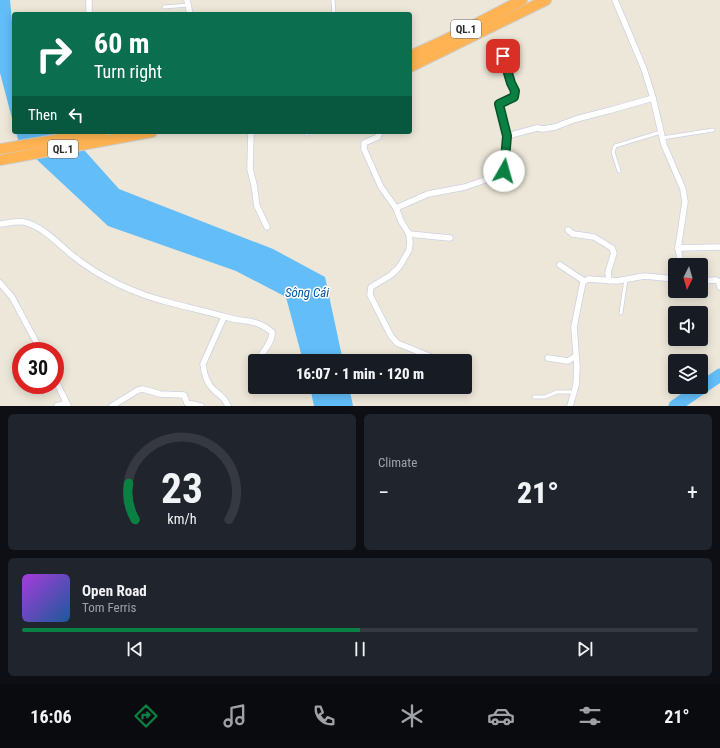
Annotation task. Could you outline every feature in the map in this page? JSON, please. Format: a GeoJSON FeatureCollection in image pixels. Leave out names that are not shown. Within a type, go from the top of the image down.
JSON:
{"type":"FeatureCollection","features":[{"type":"Feature","properties":{"kind":"highway","name":"QL.1"},"geometry":{"type":"LineString","coordinates":[[412,55],[447,39],[522,0]]}},
{"type":"Feature","properties":{"kind":"highway","name":"QL.1"},"geometry":{"type":"LineString","coordinates":[[412,66],[546,0]]}},
{"type":"Feature","properties":{"kind":"highway","name":"QL.1"},"geometry":{"type":"LineString","coordinates":[[0,149],[91,134]]}},
{"type":"Feature","properties":{"kind":"highway","name":"QL.1"},"geometry":{"type":"LineString","coordinates":[[0,160],[143,134]]}},
{"type":"Feature","properties":{"kind":"street"},"geometry":{"type":"LineString","coordinates":[[89,12],[90,0]]}},
{"type":"Feature","properties":{"kind":"street"},"geometry":{"type":"LineString","coordinates":[[614,0],[644,69],[653,98],[666,153],[679,177],[684,194],[685,202],[678,248],[680,258]]}},
{"type":"Feature","properties":{"kind":"street"},"geometry":{"type":"LineString","coordinates":[[396,208],[428,194],[465,187],[502,174],[504,171],[507,136],[499,104],[514,97],[515,91],[503,56]]}},
{"type":"Feature","properties":{"kind":"street"},"geometry":{"type":"LineString","coordinates":[[507,136],[537,128],[543,129],[555,127],[576,119],[653,98]]}},
{"type":"Feature","properties":{"kind":"street"},"geometry":{"type":"LineString","coordinates":[[251,134],[250,169],[257,206],[267,227]]}},
{"type":"Feature","properties":{"kind":"street"},"geometry":{"type":"LineString","coordinates":[[379,134],[378,137],[364,143],[364,149],[381,187],[396,208],[401,221],[409,234],[409,250],[400,266],[391,275],[371,288],[370,295],[397,343],[423,354]]}},
{"type":"Feature","properties":{"kind":"street"},"geometry":{"type":"LineString","coordinates":[[0,224],[24,222],[33,226],[54,238],[71,255],[87,267],[140,293],[164,302],[252,321],[273,334],[262,354]]}},
{"type":"Feature","properties":{"kind":"street"},"geometry":{"type":"LineString","coordinates":[[568,230],[573,234],[592,236],[612,248],[614,253],[608,272],[609,281]]}},
{"type":"Feature","properties":{"kind":"street"},"geometry":{"type":"LineString","coordinates":[[409,234],[450,238]]}},
{"type":"Feature","properties":{"kind":"street"},"geometry":{"type":"LineString","coordinates":[[678,248],[720,247]]}},
{"type":"Feature","properties":{"kind":"street"},"geometry":{"type":"LineString","coordinates":[[560,265],[584,281]]}},
{"type":"Feature","properties":{"kind":"street"},"geometry":{"type":"LineString","coordinates":[[570,406],[574,392],[577,367],[574,332],[582,284],[584,281],[588,279],[617,281],[644,276],[668,278]]}},
{"type":"Feature","properties":{"kind":"street"},"geometry":{"type":"LineString","coordinates":[[708,281],[716,280],[720,287]]}},
{"type":"Feature","properties":{"kind":"street"},"geometry":{"type":"LineString","coordinates":[[0,283],[12,297],[36,342]]}},
{"type":"Feature","properties":{"kind":"street"},"geometry":{"type":"LineString","coordinates":[[224,316],[203,364],[208,383],[214,391],[223,396],[228,406]]}},
{"type":"Feature","properties":{"kind":"street"},"geometry":{"type":"LineString","coordinates":[[548,358],[568,361],[576,356]]}},
{"type":"Feature","properties":{"kind":"street"},"geometry":{"type":"LineString","coordinates":[[112,406],[126,396],[143,389],[160,394],[184,395],[187,402],[201,406]]}},
{"type":"Feature","properties":{"kind":"street"},"geometry":{"type":"LineString","coordinates":[[57,406],[67,404],[62,394]]}},
{"type":"Feature","properties":{"kind":"lane"},"geometry":{"type":"LineString","coordinates":[[333,0],[334,12]]}},
{"type":"Feature","properties":{"kind":"lane"},"geometry":{"type":"LineString","coordinates":[[164,7],[188,3]]}},
{"type":"Feature","properties":{"kind":"lane"},"geometry":{"type":"LineString","coordinates":[[619,171],[613,152],[615,146],[662,135],[713,130]]}},
{"type":"Feature","properties":{"kind":"lane"},"geometry":{"type":"LineString","coordinates":[[621,313],[626,279]]}},
{"type":"Feature","properties":{"kind":"lane"},"geometry":{"type":"LineString","coordinates":[[534,397],[545,397],[557,392],[574,392]]}},
{"type":"Feature","properties":{"kind":"water"},"geometry":{"type":"Polygon","coordinates":[[[0,0],[10,0],[12,21],[12,118],[0,73],[0,0]]]}},
{"type":"Feature","properties":{"kind":"water","name":"Sông Cái"},"geometry":{"type":"Polygon","coordinates":[[[17,134],[70,134],[119,189],[273,249],[325,277],[342,354],[301,354],[286,297],[236,271],[108,226],[19,143],[17,134]]]}},
{"type":"Feature","properties":{"kind":"water"},"geometry":{"type":"Polygon","coordinates":[[[311,394],[350,394],[353,406],[314,406],[311,394]]]}},
{"type":"Feature","properties":{"kind":"waterway","name":"Sông Cái"},"geometry":{"type":"LineString","coordinates":[[675,406],[720,375]]}},
{"type":"Feature","properties":{"kind":"route"},"geometry":{"type":"LineString","coordinates":[[503,56],[515,91],[514,97],[500,102],[499,104],[507,136],[504,171]]}}]}
